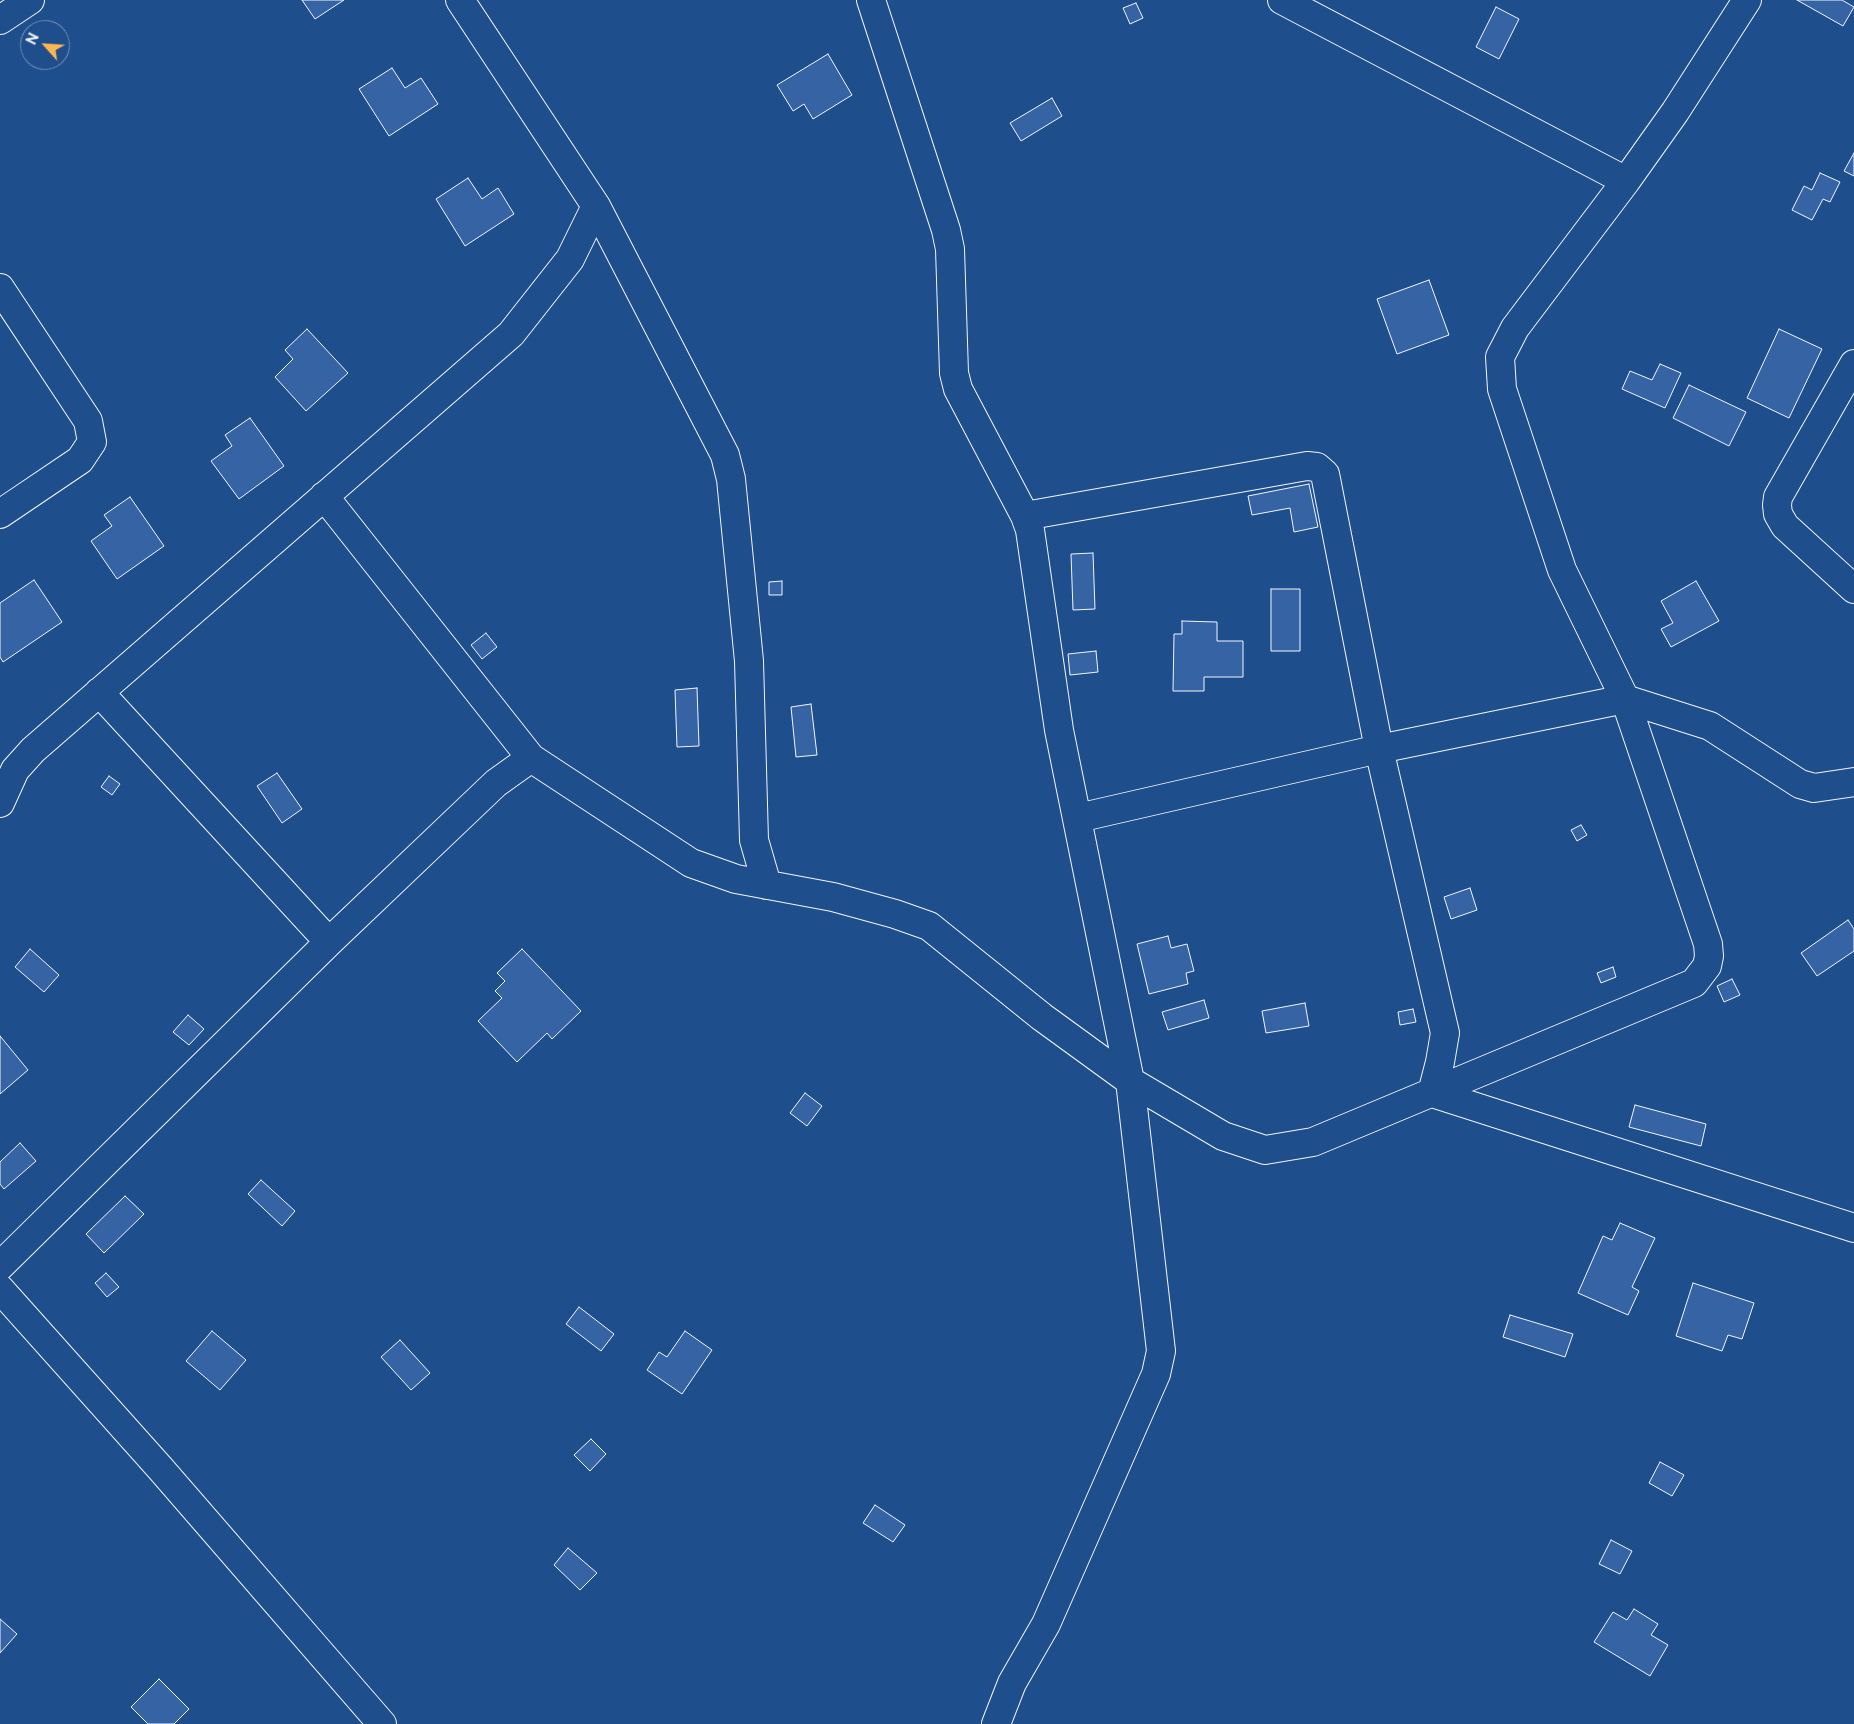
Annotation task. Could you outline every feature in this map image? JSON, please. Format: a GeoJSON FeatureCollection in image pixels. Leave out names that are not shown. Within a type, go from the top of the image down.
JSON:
{"type":"FeatureCollection","features":[{"type":"Feature","properties":{"kind":"street"},"geometry":{"type":"LineString","coordinates":[[0,20],[30,0]]}},
{"type":"Feature","properties":{"kind":"street"},"geometry":{"type":"LineString","coordinates":[[460,0],[596,206],[725,455],[731,479],[749,661],[754,840],[767,884]]}},
{"type":"Feature","properties":{"kind":"street"},"geometry":{"type":"LineString","coordinates":[[872,0],[946,230],[950,249],[954,373],[958,389],[1025,516],[1030,530],[1059,730],[1130,1081],[1161,1351],[1156,1374],[1046,1624],[1012,1683],[996,1724]]}},
{"type":"Feature","properties":{"kind":"street"},"geometry":{"type":"LineString","coordinates":[[1282,0],[1626,182]]}},
{"type":"Feature","properties":{"kind":"street"},"geometry":{"type":"LineString","coordinates":[[324,496],[531,758],[691,863],[736,879],[833,897],[929,926],[1042,1016],[1130,1081],[1223,1136],[1264,1150],[1313,1142],[1694,983],[1706,966],[1709,956],[1708,944],[1625,699],[1562,570],[1502,389],[1500,357],[1515,328],[1626,182],[1675,112],[1747,0]]}},
{"type":"Feature","properties":{"kind":"street"},"geometry":{"type":"LineString","coordinates":[[0,803],[15,770],[33,750],[510,334],[570,259],[596,206]]}},
{"type":"Feature","properties":{"kind":"street"},"geometry":{"type":"LineString","coordinates":[[0,288],[88,421],[92,442],[80,460],[0,514]]}},
{"type":"Feature","properties":{"kind":"street"},"geometry":{"type":"LineString","coordinates":[[1854,364],[1778,497],[1777,505],[1778,514],[1785,526],[1854,589]]}},
{"type":"Feature","properties":{"kind":"street"},"geometry":{"type":"LineString","coordinates":[[1025,516],[1307,466],[1317,467],[1325,474],[1378,749],[1445,1033],[1432,1093]]}},
{"type":"Feature","properties":{"kind":"street"},"geometry":{"type":"LineString","coordinates":[[99,692],[329,942]]}},
{"type":"Feature","properties":{"kind":"street"},"geometry":{"type":"LineString","coordinates":[[1078,818],[1378,749],[1625,699],[1710,726],[1800,784],[1814,788],[1854,782]]}},
{"type":"Feature","properties":{"kind":"street"},"geometry":{"type":"LineString","coordinates":[[0,1266],[329,942],[496,784],[531,758]]}},
{"type":"Feature","properties":{"kind":"street"},"geometry":{"type":"LineString","coordinates":[[1432,1093],[1854,1228]]}},
{"type":"Feature","properties":{"kind":"street"},"geometry":{"type":"LineString","coordinates":[[0,1289],[160,1468],[382,1724]]}},
{"type":"Feature","properties":{"kind":"building"},"geometry":{"type":"Polygon","coordinates":[[[302,0],[344,0],[315,19],[302,0]]]}},
{"type":"Feature","properties":{"kind":"building"},"geometry":{"type":"Polygon","coordinates":[[[1797,0],[1842,0],[1854,7],[1843,26],[1797,0]]]}},
{"type":"Feature","properties":{"kind":"building"},"geometry":{"type":"Polygon","coordinates":[[[1136,3],[1143,18],[1130,24],[1123,8],[1136,3]]]}},
{"type":"Feature","properties":{"kind":"building"},"geometry":{"type":"Polygon","coordinates":[[[1496,7],[1519,19],[1499,59],[1476,47],[1496,7]]]}},
{"type":"Feature","properties":{"kind":"building"},"geometry":{"type":"Polygon","coordinates":[[[828,54],[852,95],[813,119],[804,104],[793,111],[777,85],[828,54]]]}},
{"type":"Feature","properties":{"kind":"building"},"geometry":{"type":"Polygon","coordinates":[[[392,68],[405,88],[421,78],[438,104],[389,136],[359,89],[392,68]]]}},
{"type":"Feature","properties":{"kind":"building"},"geometry":{"type":"Polygon","coordinates":[[[1052,98],[1062,116],[1021,141],[1010,123],[1052,98]]]}},
{"type":"Feature","properties":{"kind":"building"},"geometry":{"type":"Polygon","coordinates":[[[1854,153],[1854,176],[1844,171],[1854,153]]]}},
{"type":"Feature","properties":{"kind":"building"},"geometry":{"type":"Polygon","coordinates":[[[1820,173],[1840,182],[1830,202],[1823,199],[1812,220],[1792,210],[1804,186],[1812,190],[1820,173]]]}},
{"type":"Feature","properties":{"kind":"building"},"geometry":{"type":"Polygon","coordinates":[[[468,178],[482,199],[498,188],[514,214],[465,246],[436,199],[468,178]]]}},
{"type":"Feature","properties":{"kind":"building"},"geometry":{"type":"Polygon","coordinates":[[[1429,280],[1449,335],[1397,354],[1377,299],[1429,280]]]}},
{"type":"Feature","properties":{"kind":"building"},"geometry":{"type":"Polygon","coordinates":[[[307,329],[348,373],[306,411],[275,377],[293,359],[285,350],[307,329]]]}},
{"type":"Feature","properties":{"kind":"building"},"geometry":{"type":"Polygon","coordinates":[[[1779,329],[1822,349],[1789,418],[1747,398],[1779,329]]]}},
{"type":"Feature","properties":{"kind":"building"},"geometry":{"type":"Polygon","coordinates":[[[1660,364],[1681,373],[1665,408],[1622,389],[1630,371],[1652,380],[1660,364]]]}},
{"type":"Feature","properties":{"kind":"building"},"geometry":{"type":"Polygon","coordinates":[[[1689,385],[1746,412],[1729,446],[1673,418],[1689,385]]]}},
{"type":"Feature","properties":{"kind":"building"},"geometry":{"type":"Polygon","coordinates":[[[250,418],[284,466],[239,499],[211,461],[232,446],[225,435],[250,418]]]}},
{"type":"Feature","properties":{"kind":"building"},"geometry":{"type":"Polygon","coordinates":[[[1309,484],[1318,527],[1294,532],[1290,508],[1252,515],[1248,496],[1309,484]]]}},
{"type":"Feature","properties":{"kind":"building"},"geometry":{"type":"Polygon","coordinates":[[[130,497],[164,546],[117,579],[91,541],[112,526],[104,515],[130,497]]]}},
{"type":"Feature","properties":{"kind":"building"},"geometry":{"type":"Polygon","coordinates":[[[1093,553],[1095,609],[1073,610],[1071,554],[1093,553]]]}},
{"type":"Feature","properties":{"kind":"building"},"geometry":{"type":"Polygon","coordinates":[[[34,580],[62,622],[3,662],[0,657],[0,603],[34,580]]]}},
{"type":"Feature","properties":{"kind":"building"},"geometry":{"type":"Polygon","coordinates":[[[782,581],[782,595],[769,595],[769,582],[782,581]]]}},
{"type":"Feature","properties":{"kind":"building"},"geometry":{"type":"Polygon","coordinates":[[[1696,581],[1719,621],[1671,647],[1661,629],[1673,623],[1661,601],[1696,581]]]}},
{"type":"Feature","properties":{"kind":"building"},"geometry":{"type":"Polygon","coordinates":[[[1271,589],[1300,589],[1300,651],[1271,651],[1271,589]]]}},
{"type":"Feature","properties":{"kind":"building"},"geometry":{"type":"Polygon","coordinates":[[[1182,621],[1217,622],[1217,641],[1243,641],[1243,677],[1204,677],[1204,691],[1173,691],[1174,634],[1182,634],[1182,621]]]}},
{"type":"Feature","properties":{"kind":"building"},"geometry":{"type":"Polygon","coordinates":[[[486,633],[497,647],[482,659],[471,645],[486,633]]]}},
{"type":"Feature","properties":{"kind":"building"},"geometry":{"type":"Polygon","coordinates":[[[1096,651],[1098,672],[1070,675],[1068,654],[1096,651]]]}},
{"type":"Feature","properties":{"kind":"building"},"geometry":{"type":"Polygon","coordinates":[[[697,688],[699,746],[677,747],[675,690],[697,688]]]}},
{"type":"Feature","properties":{"kind":"building"},"geometry":{"type":"Polygon","coordinates":[[[811,704],[817,755],[796,757],[791,707],[811,704]]]}},
{"type":"Feature","properties":{"kind":"building"},"geometry":{"type":"Polygon","coordinates":[[[277,773],[302,809],[282,823],[257,786],[277,773]]]}},
{"type":"Feature","properties":{"kind":"building"},"geometry":{"type":"Polygon","coordinates":[[[109,776],[120,784],[112,795],[101,787],[109,776]]]}},
{"type":"Feature","properties":{"kind":"building"},"geometry":{"type":"Polygon","coordinates":[[[1581,825],[1587,835],[1577,841],[1571,830],[1581,825]]]}},
{"type":"Feature","properties":{"kind":"building"},"geometry":{"type":"Polygon","coordinates":[[[1470,888],[1477,910],[1451,919],[1444,897],[1470,888]]]}},
{"type":"Feature","properties":{"kind":"building"},"geometry":{"type":"Polygon","coordinates":[[[1848,920],[1854,929],[1854,951],[1817,976],[1801,953],[1848,920]]]}},
{"type":"Feature","properties":{"kind":"building"},"geometry":{"type":"Polygon","coordinates":[[[1168,936],[1171,948],[1187,944],[1194,971],[1186,973],[1188,984],[1149,994],[1137,944],[1168,936]]]}},
{"type":"Feature","properties":{"kind":"building"},"geometry":{"type":"Polygon","coordinates":[[[30,949],[59,975],[44,992],[15,967],[30,949]]]}},
{"type":"Feature","properties":{"kind":"building"},"geometry":{"type":"Polygon","coordinates":[[[522,949],[581,1011],[552,1039],[547,1033],[517,1062],[478,1021],[502,998],[495,991],[505,981],[497,973],[522,949]]]}},
{"type":"Feature","properties":{"kind":"building"},"geometry":{"type":"Polygon","coordinates":[[[1613,967],[1616,977],[1601,983],[1597,973],[1613,967]]]}},
{"type":"Feature","properties":{"kind":"building"},"geometry":{"type":"Polygon","coordinates":[[[1732,979],[1740,995],[1724,1002],[1717,986],[1732,979]]]}},
{"type":"Feature","properties":{"kind":"building"},"geometry":{"type":"Polygon","coordinates":[[[1204,1000],[1209,1018],[1168,1030],[1162,1012],[1204,1000]]]}},
{"type":"Feature","properties":{"kind":"building"},"geometry":{"type":"Polygon","coordinates":[[[1305,1003],[1309,1026],[1266,1033],[1262,1011],[1305,1003]]]}},
{"type":"Feature","properties":{"kind":"building"},"geometry":{"type":"Polygon","coordinates":[[[1413,1009],[1416,1022],[1400,1025],[1398,1012],[1413,1009]]]}},
{"type":"Feature","properties":{"kind":"building"},"geometry":{"type":"Polygon","coordinates":[[[188,1015],[204,1029],[189,1045],[173,1032],[188,1015]]]}},
{"type":"Feature","properties":{"kind":"building"},"geometry":{"type":"Polygon","coordinates":[[[0,1036],[28,1070],[0,1094],[0,1036]]]}},
{"type":"Feature","properties":{"kind":"building"},"geometry":{"type":"Polygon","coordinates":[[[805,1093],[822,1106],[807,1126],[790,1113],[805,1093]]]}},
{"type":"Feature","properties":{"kind":"building"},"geometry":{"type":"Polygon","coordinates":[[[1635,1105],[1706,1124],[1701,1146],[1629,1127],[1635,1105]]]}},
{"type":"Feature","properties":{"kind":"building"},"geometry":{"type":"Polygon","coordinates":[[[20,1143],[36,1161],[4,1189],[0,1184],[0,1162],[20,1143]]]}},
{"type":"Feature","properties":{"kind":"building"},"geometry":{"type":"Polygon","coordinates":[[[261,1180],[295,1211],[282,1226],[248,1194],[261,1180]]]}},
{"type":"Feature","properties":{"kind":"building"},"geometry":{"type":"Polygon","coordinates":[[[125,1196],[144,1214],[104,1253],[86,1234],[125,1196]]]}},
{"type":"Feature","properties":{"kind":"building"},"geometry":{"type":"Polygon","coordinates":[[[1620,1223],[1655,1238],[1632,1287],[1639,1291],[1628,1315],[1578,1293],[1603,1236],[1612,1240],[1620,1223]]]}},
{"type":"Feature","properties":{"kind":"building"},"geometry":{"type":"Polygon","coordinates":[[[106,1273],[119,1287],[107,1297],[95,1283],[106,1273]]]}},
{"type":"Feature","properties":{"kind":"building"},"geometry":{"type":"Polygon","coordinates":[[[1693,1283],[1754,1303],[1742,1339],[1728,1335],[1722,1351],[1676,1336],[1693,1283]]]}},
{"type":"Feature","properties":{"kind":"building"},"geometry":{"type":"Polygon","coordinates":[[[579,1307],[614,1334],[601,1351],[566,1324],[579,1307]]]}},
{"type":"Feature","properties":{"kind":"building"},"geometry":{"type":"Polygon","coordinates":[[[1510,1315],[1573,1334],[1565,1357],[1503,1337],[1510,1315]]]}},
{"type":"Feature","properties":{"kind":"building"},"geometry":{"type":"Polygon","coordinates":[[[212,1331],[246,1360],[220,1390],[186,1361],[212,1331]]]}},
{"type":"Feature","properties":{"kind":"building"},"geometry":{"type":"Polygon","coordinates":[[[685,1331],[712,1350],[682,1394],[647,1370],[659,1352],[667,1357],[685,1331]]]}},
{"type":"Feature","properties":{"kind":"building"},"geometry":{"type":"Polygon","coordinates":[[[400,1340],[430,1373],[411,1390],[381,1357],[400,1340]]]}},
{"type":"Feature","properties":{"kind":"building"},"geometry":{"type":"Polygon","coordinates":[[[591,1439],[606,1454],[590,1471],[574,1455],[591,1439]]]}},
{"type":"Feature","properties":{"kind":"building"},"geometry":{"type":"Polygon","coordinates":[[[1660,1462],[1684,1475],[1672,1496],[1649,1483],[1660,1462]]]}},
{"type":"Feature","properties":{"kind":"building"},"geometry":{"type":"Polygon","coordinates":[[[875,1505],[905,1525],[893,1542],[863,1523],[875,1505]]]}},
{"type":"Feature","properties":{"kind":"building"},"geometry":{"type":"Polygon","coordinates":[[[1611,1540],[1632,1551],[1620,1574],[1599,1564],[1611,1540]]]}},
{"type":"Feature","properties":{"kind":"building"},"geometry":{"type":"Polygon","coordinates":[[[568,1548],[597,1573],[580,1590],[554,1565],[568,1548]]]}},
{"type":"Feature","properties":{"kind":"building"},"geometry":{"type":"Polygon","coordinates":[[[1634,1609],[1658,1624],[1651,1635],[1668,1645],[1650,1676],[1594,1642],[1613,1612],[1627,1620],[1634,1609]]]}},
{"type":"Feature","properties":{"kind":"building"},"geometry":{"type":"Polygon","coordinates":[[[0,1619],[17,1634],[0,1653],[0,1619]]]}},
{"type":"Feature","properties":{"kind":"building"},"geometry":{"type":"Polygon","coordinates":[[[159,1679],[189,1709],[174,1724],[148,1724],[131,1707],[159,1679]]]}}]}
